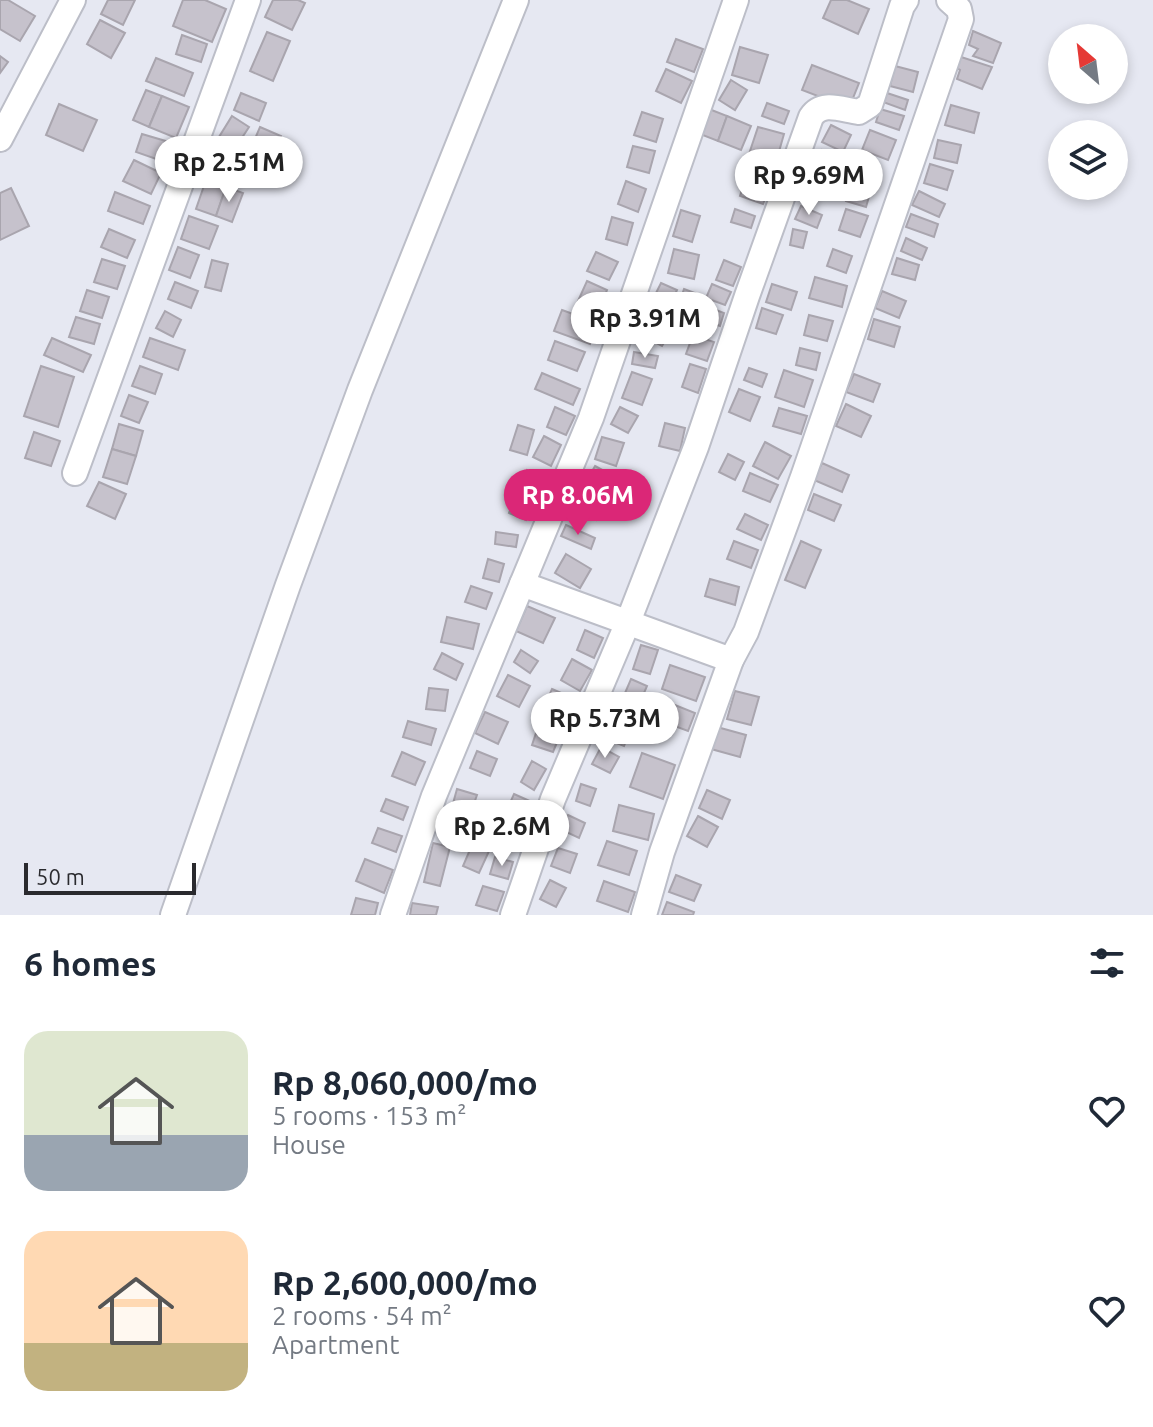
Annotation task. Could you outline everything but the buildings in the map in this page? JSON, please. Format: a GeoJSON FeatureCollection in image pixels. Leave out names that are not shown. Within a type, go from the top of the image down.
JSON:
{"type":"FeatureCollection","features":[{"type":"Feature","properties":{"kind":"street"},"geometry":{"type":"LineString","coordinates":[[0,139],[73,0]]}},
{"type":"Feature","properties":{"kind":"street"},"geometry":{"type":"LineString","coordinates":[[75,473],[248,0]]}},
{"type":"Feature","properties":{"kind":"street"},"geometry":{"type":"LineString","coordinates":[[173,915],[360,390],[516,0]]}},
{"type":"Feature","properties":{"kind":"street"},"geometry":{"type":"LineString","coordinates":[[393,915],[434,796],[591,418],[736,0]]}},
{"type":"Feature","properties":{"kind":"street"},"geometry":{"type":"LineString","coordinates":[[513,915],[553,799],[628,622],[696,447],[811,117],[823,106],[859,112],[870,105],[906,0]]}},
{"type":"Feature","properties":{"kind":"street"},"geometry":{"type":"LineString","coordinates":[[644,915],[662,852],[731,660],[746,632],[803,477],[961,19],[959,9],[949,0]]}},
{"type":"Feature","properties":{"kind":"street"},"geometry":{"type":"LineString","coordinates":[[522,584],[731,660]]}}]}
